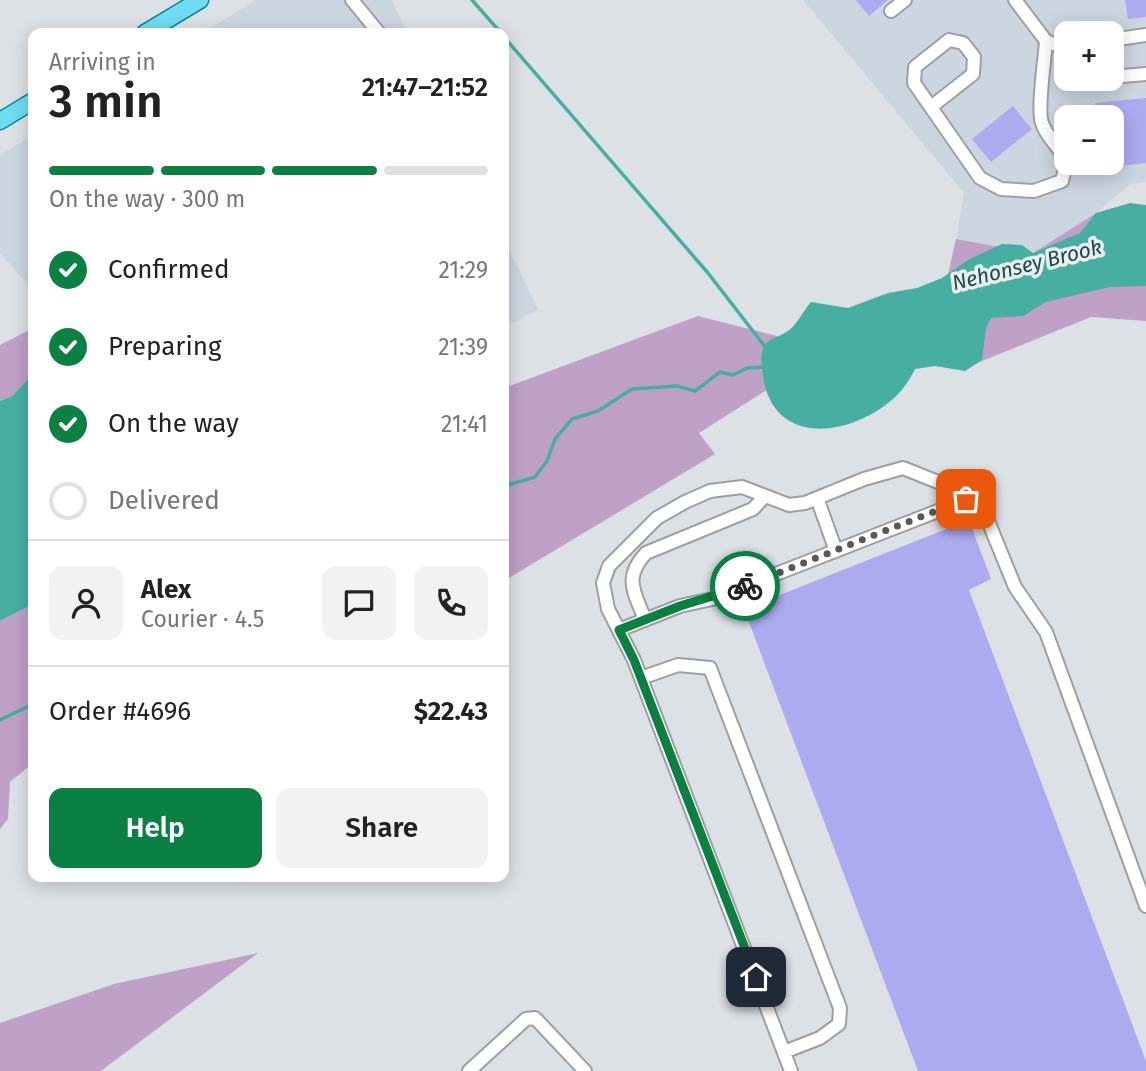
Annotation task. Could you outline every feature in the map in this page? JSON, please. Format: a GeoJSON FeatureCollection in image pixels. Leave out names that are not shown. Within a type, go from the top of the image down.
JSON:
{"type":"FeatureCollection","features":[{"type":"Feature","properties":{"kind":"main road"},"geometry":{"type":"LineString","coordinates":[[153,28],[200,0]]}},
{"type":"Feature","properties":{"kind":"main road"},"geometry":{"type":"LineString","coordinates":[[0,121],[28,104]]}},
{"type":"Feature","properties":{"kind":"street"},"geometry":{"type":"LineString","coordinates":[[352,0],[375,28]]}},
{"type":"Feature","properties":{"kind":"street"},"geometry":{"type":"LineString","coordinates":[[891,11],[905,0]]}},
{"type":"Feature","properties":{"kind":"street"},"geometry":{"type":"LineString","coordinates":[[1015,0],[1046,41],[1054,44]]}},
{"type":"Feature","properties":{"kind":"street"},"geometry":{"type":"LineString","coordinates":[[1124,38],[1146,35]]}},
{"type":"Feature","properties":{"kind":"street"},"geometry":{"type":"LineString","coordinates":[[931,107],[973,74],[974,57],[963,43],[949,40],[915,67],[914,83],[931,107],[981,177],[1001,189],[1034,191],[1062,181],[1066,167],[1061,152],[1041,122],[1046,41]]}},
{"type":"Feature","properties":{"kind":"street"},"geometry":{"type":"LineString","coordinates":[[1124,76],[1146,74]]}},
{"type":"Feature","properties":{"kind":"street"},"geometry":{"type":"LineString","coordinates":[[791,1071],[641,678],[608,609],[603,583],[609,566],[657,518],[710,491],[742,487],[789,505],[903,468],[943,484],[984,511],[1015,587],[1046,632],[1146,906]]}},
{"type":"Feature","properties":{"kind":"street"},"geometry":{"type":"LineString","coordinates":[[645,620],[630,580],[635,565],[646,553],[753,509],[765,496]]}},
{"type":"Feature","properties":{"kind":"street"},"geometry":{"type":"LineString","coordinates":[[817,498],[836,551]]}},
{"type":"Feature","properties":{"kind":"street"},"geometry":{"type":"LineString","coordinates":[[619,630],[680,606],[712,598],[966,499]]}},
{"type":"Feature","properties":{"kind":"street"},"geometry":{"type":"LineString","coordinates":[[641,678],[678,665],[710,668],[730,720],[840,1008],[839,1024],[820,1038],[784,1052]]}},
{"type":"Feature","properties":{"kind":"street"},"geometry":{"type":"LineString","coordinates":[[469,1071],[526,1019],[535,1018],[584,1071]]}},
{"type":"Feature","properties":{"kind":"shaded area"},"geometry":{"type":"Polygon","coordinates":[[[256,0],[392,0],[405,28],[210,28],[256,0]]]}},
{"type":"Feature","properties":{"kind":"shaded area"},"geometry":{"type":"Polygon","coordinates":[[[803,0],[1146,0],[1146,182],[1130,184],[1096,213],[1033,253],[956,239],[964,193],[803,0]]]}},
{"type":"Feature","properties":{"kind":"shaded area"},"geometry":{"type":"Polygon","coordinates":[[[28,138],[28,285],[0,253],[0,155],[28,138]]]}},
{"type":"Feature","properties":{"kind":"shaded area"},"geometry":{"type":"Polygon","coordinates":[[[1146,211],[1146,321],[1091,317],[960,370],[942,301],[956,239],[1033,253],[1096,213],[1146,211]]]}},
{"type":"Feature","properties":{"kind":"shaded area"},"geometry":{"type":"Polygon","coordinates":[[[509,249],[538,310],[509,324],[509,249]]]}},
{"type":"Feature","properties":{"kind":"shaded area"},"geometry":{"type":"Polygon","coordinates":[[[698,316],[800,342],[776,384],[699,433],[715,454],[509,578],[509,386],[698,316]]]}},
{"type":"Feature","properties":{"kind":"shaded area"},"geometry":{"type":"Polygon","coordinates":[[[28,331],[28,379],[12,396],[0,401],[0,345],[28,331]]]}},
{"type":"Feature","properties":{"kind":"shaded area"},"geometry":{"type":"Polygon","coordinates":[[[28,607],[28,767],[10,782],[8,819],[0,829],[0,621],[28,607]]]}},
{"type":"Feature","properties":{"kind":"shaded area"},"geometry":{"type":"Polygon","coordinates":[[[258,953],[101,1071],[0,1071],[0,1023],[114,984],[258,953]]]}},
{"type":"Feature","properties":{"kind":"water"},"geometry":{"type":"Polygon","coordinates":[[[1130,203],[1146,205],[1146,286],[1110,287],[1046,302],[1023,316],[991,318],[986,328],[982,360],[965,371],[935,366],[915,369],[900,392],[883,407],[842,426],[821,429],[801,426],[784,417],[770,401],[763,376],[763,349],[769,341],[792,328],[811,302],[848,308],[888,293],[917,288],[942,278],[968,260],[1002,244],[1022,245],[1033,253],[1080,233],[1096,213],[1130,203]]]}},
{"type":"Feature","properties":{"kind":"water"},"geometry":{"type":"Polygon","coordinates":[[[28,379],[28,607],[0,621],[0,401],[12,396],[28,379]]]}},
{"type":"Feature","properties":{"kind":"building"},"geometry":{"type":"Polygon","coordinates":[[[856,0],[888,0],[869,16],[856,0]]]}},
{"type":"Feature","properties":{"kind":"building"},"geometry":{"type":"Polygon","coordinates":[[[1125,0],[1146,0],[1146,17],[1128,19],[1125,0]]]}},
{"type":"Feature","properties":{"kind":"building"},"geometry":{"type":"Polygon","coordinates":[[[1146,98],[1146,163],[1124,166],[1124,105],[1095,103],[1146,98]]]}},
{"type":"Feature","properties":{"kind":"building"},"geometry":{"type":"Polygon","coordinates":[[[1013,106],[1032,129],[991,162],[972,139],[1013,106]]]}},
{"type":"Feature","properties":{"kind":"building"},"geometry":{"type":"Polygon","coordinates":[[[969,520],[991,579],[969,590],[1146,1061],[1146,1071],[918,1071],[744,609],[969,520]]]}},
{"type":"Feature","properties":{"kind":"waterway"},"geometry":{"type":"LineString","coordinates":[[472,0],[497,28]]}},
{"type":"Feature","properties":{"kind":"waterway"},"geometry":{"type":"LineString","coordinates":[[509,43],[708,273],[766,348]]}},
{"type":"Feature","properties":{"kind":"waterway","name":"Nehonsey Brook"},"geometry":{"type":"LineString","coordinates":[[509,485],[535,477],[547,461],[555,439],[572,419],[598,411],[632,389],[677,386],[695,391],[720,372],[733,375],[747,368],[766,367]]}},
{"type":"Feature","properties":{"kind":"waterway","name":"Nehonsey Brook"},"geometry":{"type":"LineString","coordinates":[[0,720],[28,706]]}},
{"type":"Feature","properties":{"kind":"way so far"},"geometry":{"type":"LineString","coordinates":[[745,586],[940,512],[966,499]]}},
{"type":"Feature","properties":{"kind":"route"},"geometry":{"type":"LineString","coordinates":[[745,586],[680,606],[619,630],[634,660],[756,977]]}}]}
